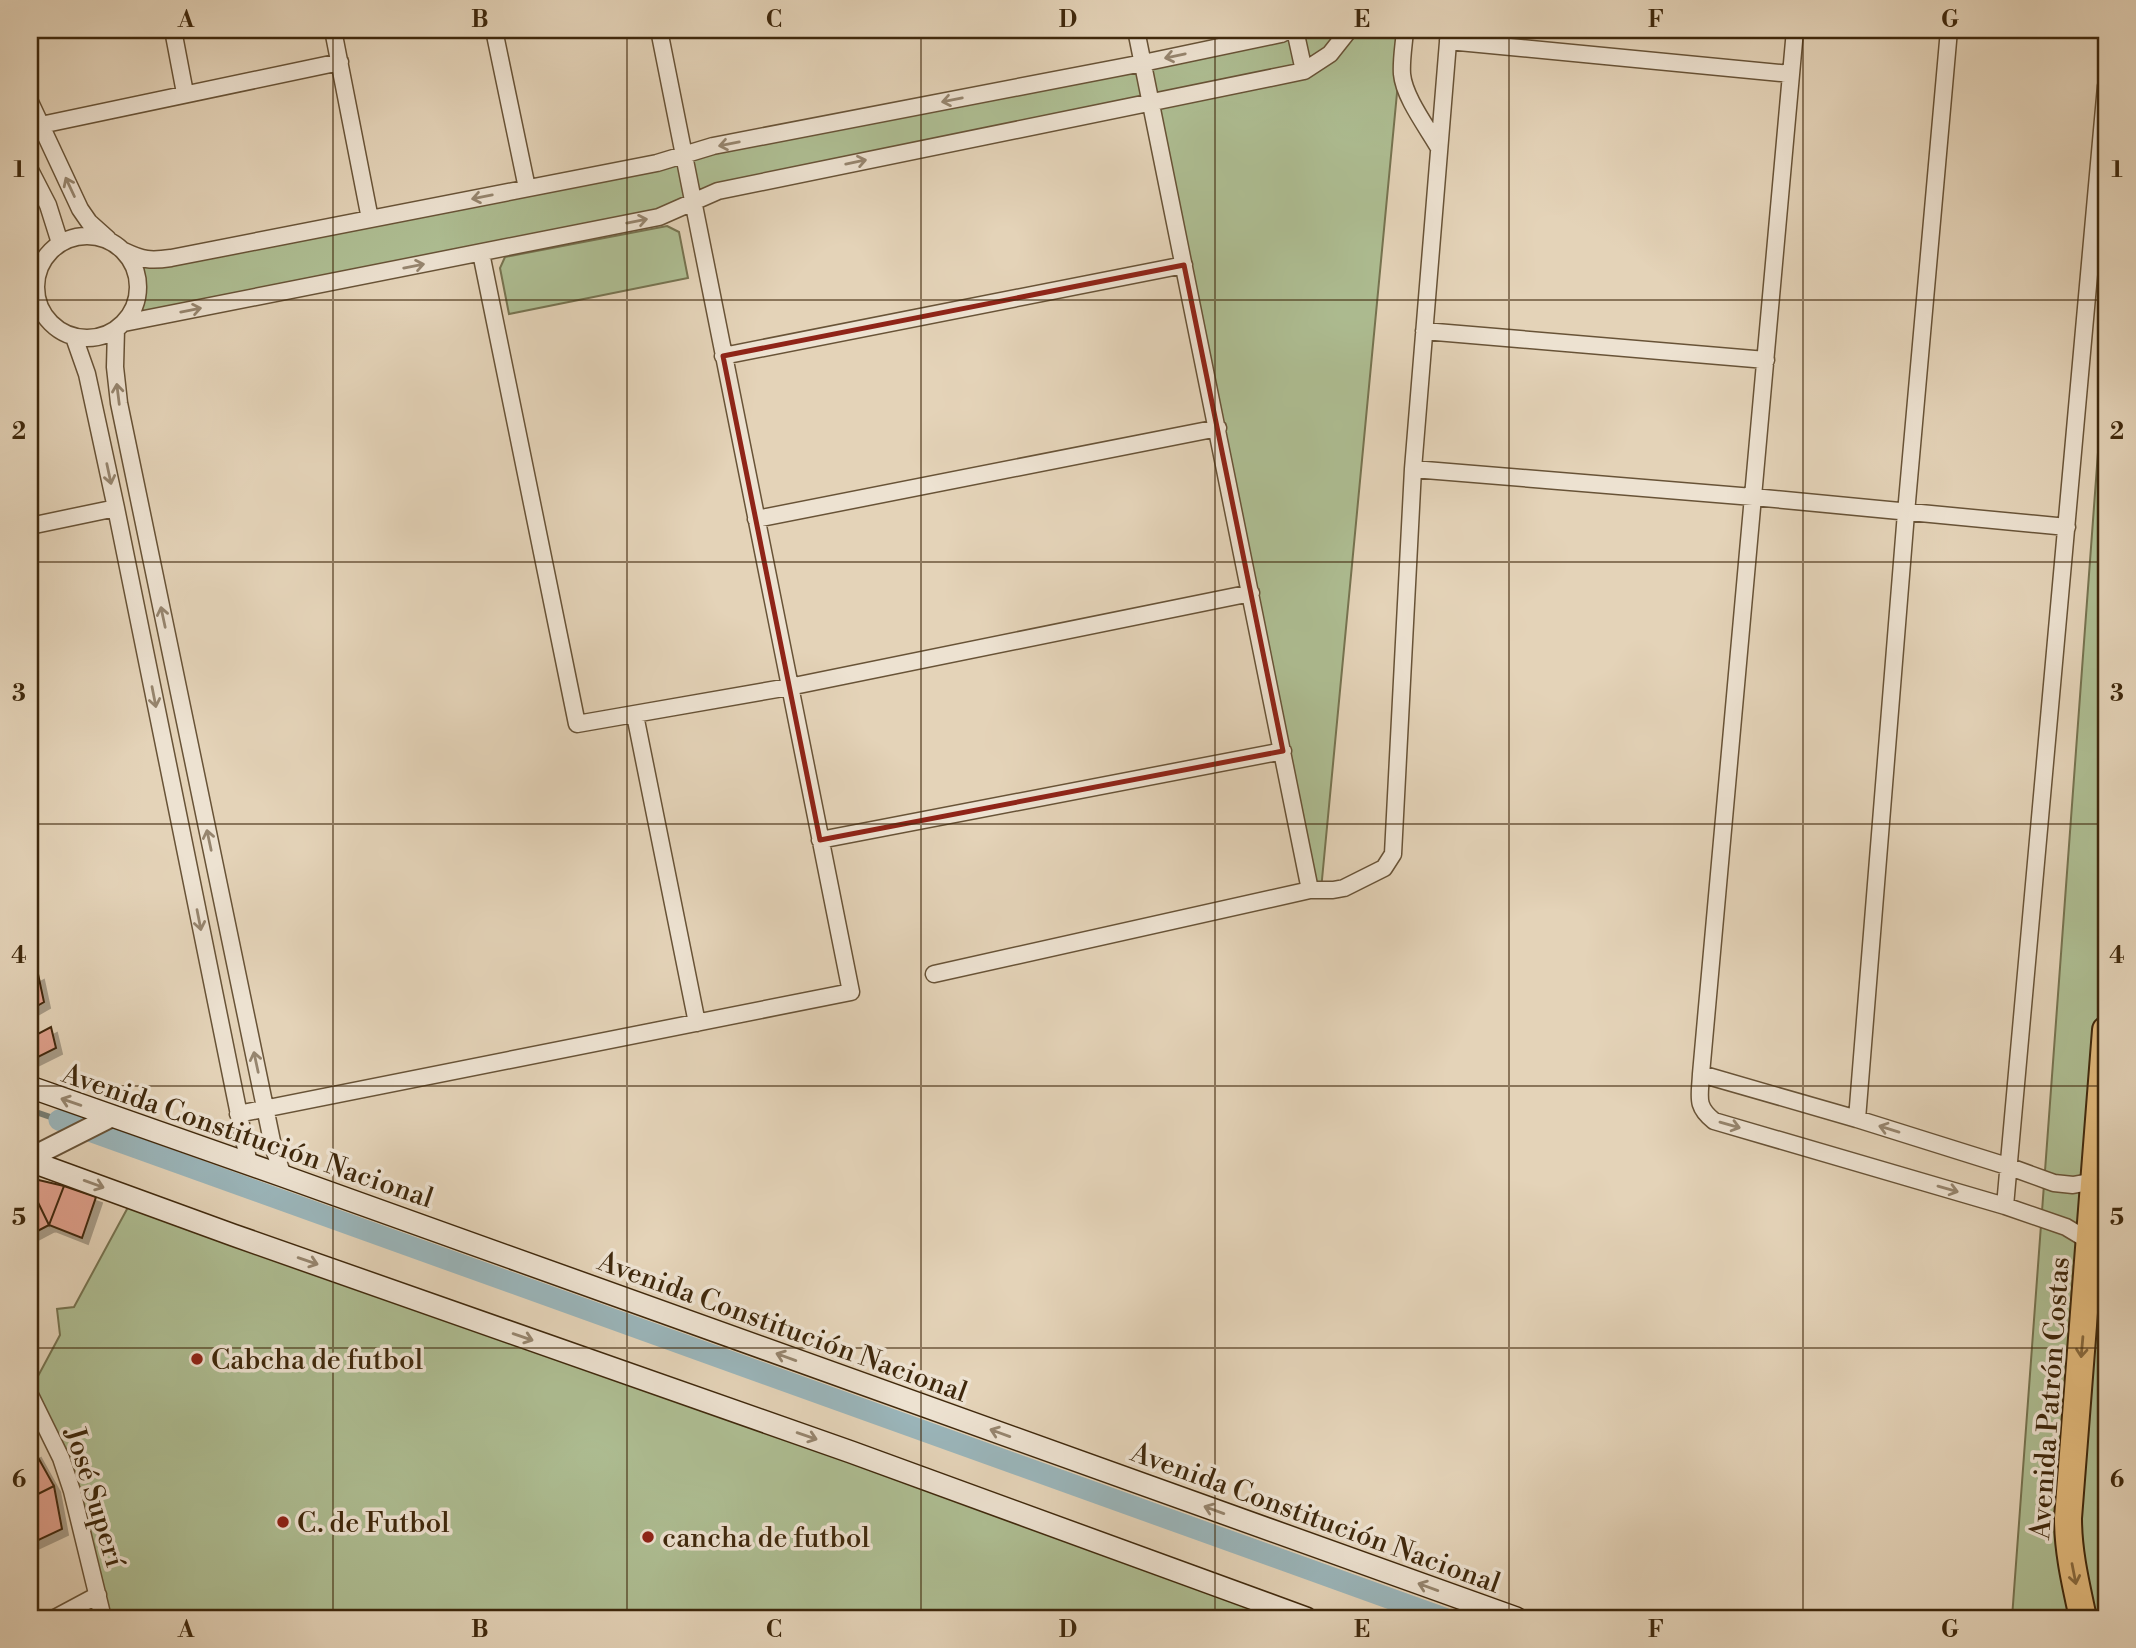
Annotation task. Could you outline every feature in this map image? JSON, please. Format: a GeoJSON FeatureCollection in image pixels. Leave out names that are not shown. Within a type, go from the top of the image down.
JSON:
{"type":"FeatureCollection","features":[{"type":"Feature","properties":{"kind":"highway","name":"Avenida Patrón Costas"},"geometry":{"type":"LineString","coordinates":[[2083,1618],[2071,1563],[2068,1518],[2099,1248],[2106,1030]]}},
{"type":"Feature","properties":{"kind":"main road","name":"Avenida Constitución Nacional"},"geometry":{"type":"LineString","coordinates":[[30,1087],[1516,1618]]}},
{"type":"Feature","properties":{"kind":"main road"},"geometry":{"type":"LineString","coordinates":[[30,1159],[233,1235],[851,1452],[1293,1616]]}},
{"type":"Feature","properties":{"kind":"street"},"geometry":{"type":"LineString","coordinates":[[173,30],[186,93]]}},
{"type":"Feature","properties":{"kind":"street"},"geometry":{"type":"LineString","coordinates":[[333,30],[370,219]]}},
{"type":"Feature","properties":{"kind":"street"},"geometry":{"type":"LineString","coordinates":[[494,30],[527,188]]}},
{"type":"Feature","properties":{"kind":"street"},"geometry":{"type":"LineString","coordinates":[[238,1114],[851,992],[659,30]]}},
{"type":"Feature","properties":{"kind":"street"},"geometry":{"type":"LineString","coordinates":[[1136,30],[1310,890]]}},
{"type":"Feature","properties":{"kind":"street"},"geometry":{"type":"LineString","coordinates":[[30,102],[80,209],[89,222],[124,251],[152,261],[657,163],[713,146],[1143,63],[1281,34],[1289,30]]}},
{"type":"Feature","properties":{"kind":"street"},"geometry":{"type":"LineString","coordinates":[[1295,30],[1304,71]]}},
{"type":"Feature","properties":{"kind":"street"},"geometry":{"type":"LineString","coordinates":[[110,241],[93,236],[76,237],[60,243],[45,259],[33,280],[39,304],[37,314],[74,337],[103,336],[120,326],[659,217],[718,191],[1304,71],[1330,54],[1349,30]]}},
{"type":"Feature","properties":{"kind":"street"},"geometry":{"type":"LineString","coordinates":[[1405,30],[1402,74],[1404,83],[1439,148]]}},
{"type":"Feature","properties":{"kind":"street"},"geometry":{"type":"LineString","coordinates":[[1795,30],[1700,1106],[1714,1121],[2005,1206],[2066,1227],[2099,1248]]}},
{"type":"Feature","properties":{"kind":"street"},"geometry":{"type":"LineString","coordinates":[[1857,1119],[1906,513],[1949,30]]}},
{"type":"Feature","properties":{"kind":"street"},"geometry":{"type":"LineString","coordinates":[[934,974],[1310,890],[1343,888],[1384,868],[1393,854],[1413,470],[1448,36],[1791,74]]}},
{"type":"Feature","properties":{"kind":"street"},"geometry":{"type":"LineString","coordinates":[[41,125],[340,62]]}},
{"type":"Feature","properties":{"kind":"street"},"geometry":{"type":"LineString","coordinates":[[2005,1206],[2106,86]]}},
{"type":"Feature","properties":{"kind":"street"},"geometry":{"type":"LineString","coordinates":[[30,170],[48,205],[60,243]]}},
{"type":"Feature","properties":{"kind":"street"},"geometry":{"type":"LineString","coordinates":[[124,251],[134,266],[138,280],[138,296],[133,310],[120,326],[115,367],[119,403],[265,1110],[273,1146],[284,1176]]}},
{"type":"Feature","properties":{"kind":"street"},"geometry":{"type":"LineString","coordinates":[[481,253],[577,724],[789,687],[1251,593]]}},
{"type":"Feature","properties":{"kind":"street"},"geometry":{"type":"LineString","coordinates":[[723,356],[1184,265]]}},
{"type":"Feature","properties":{"kind":"street"},"geometry":{"type":"LineString","coordinates":[[1424,331],[1766,360]]}},
{"type":"Feature","properties":{"kind":"street"},"geometry":{"type":"LineString","coordinates":[[74,337],[87,374],[116,508],[249,1164]]}},
{"type":"Feature","properties":{"kind":"street"},"geometry":{"type":"LineString","coordinates":[[755,519],[1218,428]]}},
{"type":"Feature","properties":{"kind":"street"},"geometry":{"type":"LineString","coordinates":[[1413,470],[1753,497],[2067,527]]}},
{"type":"Feature","properties":{"kind":"street"},"geometry":{"type":"LineString","coordinates":[[30,526],[116,508]]}},
{"type":"Feature","properties":{"kind":"street"},"geometry":{"type":"LineString","coordinates":[[635,715],[697,1023]]}},
{"type":"Feature","properties":{"kind":"street"},"geometry":{"type":"LineString","coordinates":[[820,840],[1283,751]]}},
{"type":"Feature","properties":{"kind":"street"},"geometry":{"type":"LineString","coordinates":[[174,797],[200,793]]}},
{"type":"Feature","properties":{"kind":"street"},"geometry":{"type":"LineString","coordinates":[[1701,1074],[1857,1119],[2054,1183],[2073,1185],[2101,1179]]}},
{"type":"Feature","properties":{"kind":"street"},"geometry":{"type":"LineString","coordinates":[[30,1159],[113,1116]]}},
{"type":"Feature","properties":{"kind":"street","name":"José Superí"},"geometry":{"type":"LineString","coordinates":[[30,1395],[61,1458],[72,1491],[103,1618]]}},
{"type":"Feature","properties":{"kind":"street"},"geometry":{"type":"LineString","coordinates":[[55,1618],[98,1595]]}},
{"type":"Feature","properties":{"kind":"highlighted area"},"geometry":{"type":"Polygon","coordinates":[[[1184,265],[1283,751],[820,840],[723,356],[1184,265]]]}},
{"type":"Feature","properties":{"kind":"green space"},"geometry":{"type":"Polygon","coordinates":[[[1288,30],[1403,30],[1321,890],[1310,890],[1151,101],[718,191],[659,217],[124,323],[138,296],[131,254],[152,261],[1288,30]]]}},
{"type":"Feature","properties":{"kind":"green space"},"geometry":{"type":"Polygon","coordinates":[[[667,226],[679,232],[688,278],[509,314],[500,268],[505,257],[667,226]]]}},
{"type":"Feature","properties":{"kind":"green space"},"geometry":{"type":"Polygon","coordinates":[[[2106,344],[2106,1618],[2012,1618],[2106,344]]]}},
{"type":"Feature","properties":{"kind":"green space"},"geometry":{"type":"Polygon","coordinates":[[[133,1198],[1286,1618],[101,1618],[75,1501],[30,1391],[60,1335],[57,1309],[74,1307],[133,1198]]]}},
{"type":"Feature","properties":{"kind":"building"},"geometry":{"type":"Polygon","coordinates":[[[38,974],[44,1002],[30,1010],[30,978],[38,974]]]}},
{"type":"Feature","properties":{"kind":"building"},"geometry":{"type":"Polygon","coordinates":[[[51,1027],[56,1048],[30,1061],[30,1038],[51,1027]]]}},
{"type":"Feature","properties":{"kind":"building"},"geometry":{"type":"Polygon","coordinates":[[[30,1178],[64,1186],[49,1225],[30,1186],[30,1178]]]}},
{"type":"Feature","properties":{"kind":"building"},"geometry":{"type":"Polygon","coordinates":[[[30,1186],[49,1225],[30,1235],[30,1186]]]}},
{"type":"Feature","properties":{"kind":"building"},"geometry":{"type":"Polygon","coordinates":[[[64,1186],[96,1197],[82,1238],[49,1225],[64,1186]]]}},
{"type":"Feature","properties":{"kind":"building"},"geometry":{"type":"Polygon","coordinates":[[[35,1452],[54,1486],[30,1498],[30,1455],[35,1452]]]}},
{"type":"Feature","properties":{"kind":"building"},"geometry":{"type":"Polygon","coordinates":[[[54,1486],[62,1529],[30,1544],[30,1498],[54,1486]]]}},
{"type":"Feature","properties":{"kind":"waterway"},"geometry":{"type":"LineString","coordinates":[[30,1110],[59,1120]]}},
{"type":"Feature","properties":{"kind":"waterway"},"geometry":{"type":"LineString","coordinates":[[59,1120],[1444,1618]]}},
{"type":"Feature","properties":{"kind":"place","name":"Cabcha de futbol"},"geometry":{"type":"Point","coordinates":[197,1359]}},
{"type":"Feature","properties":{"kind":"place","name":"C. de Futbol"},"geometry":{"type":"Point","coordinates":[283,1522]}},
{"type":"Feature","properties":{"kind":"place","name":"cancha de futbol"},"geometry":{"type":"Point","coordinates":[648,1537]}}]}
